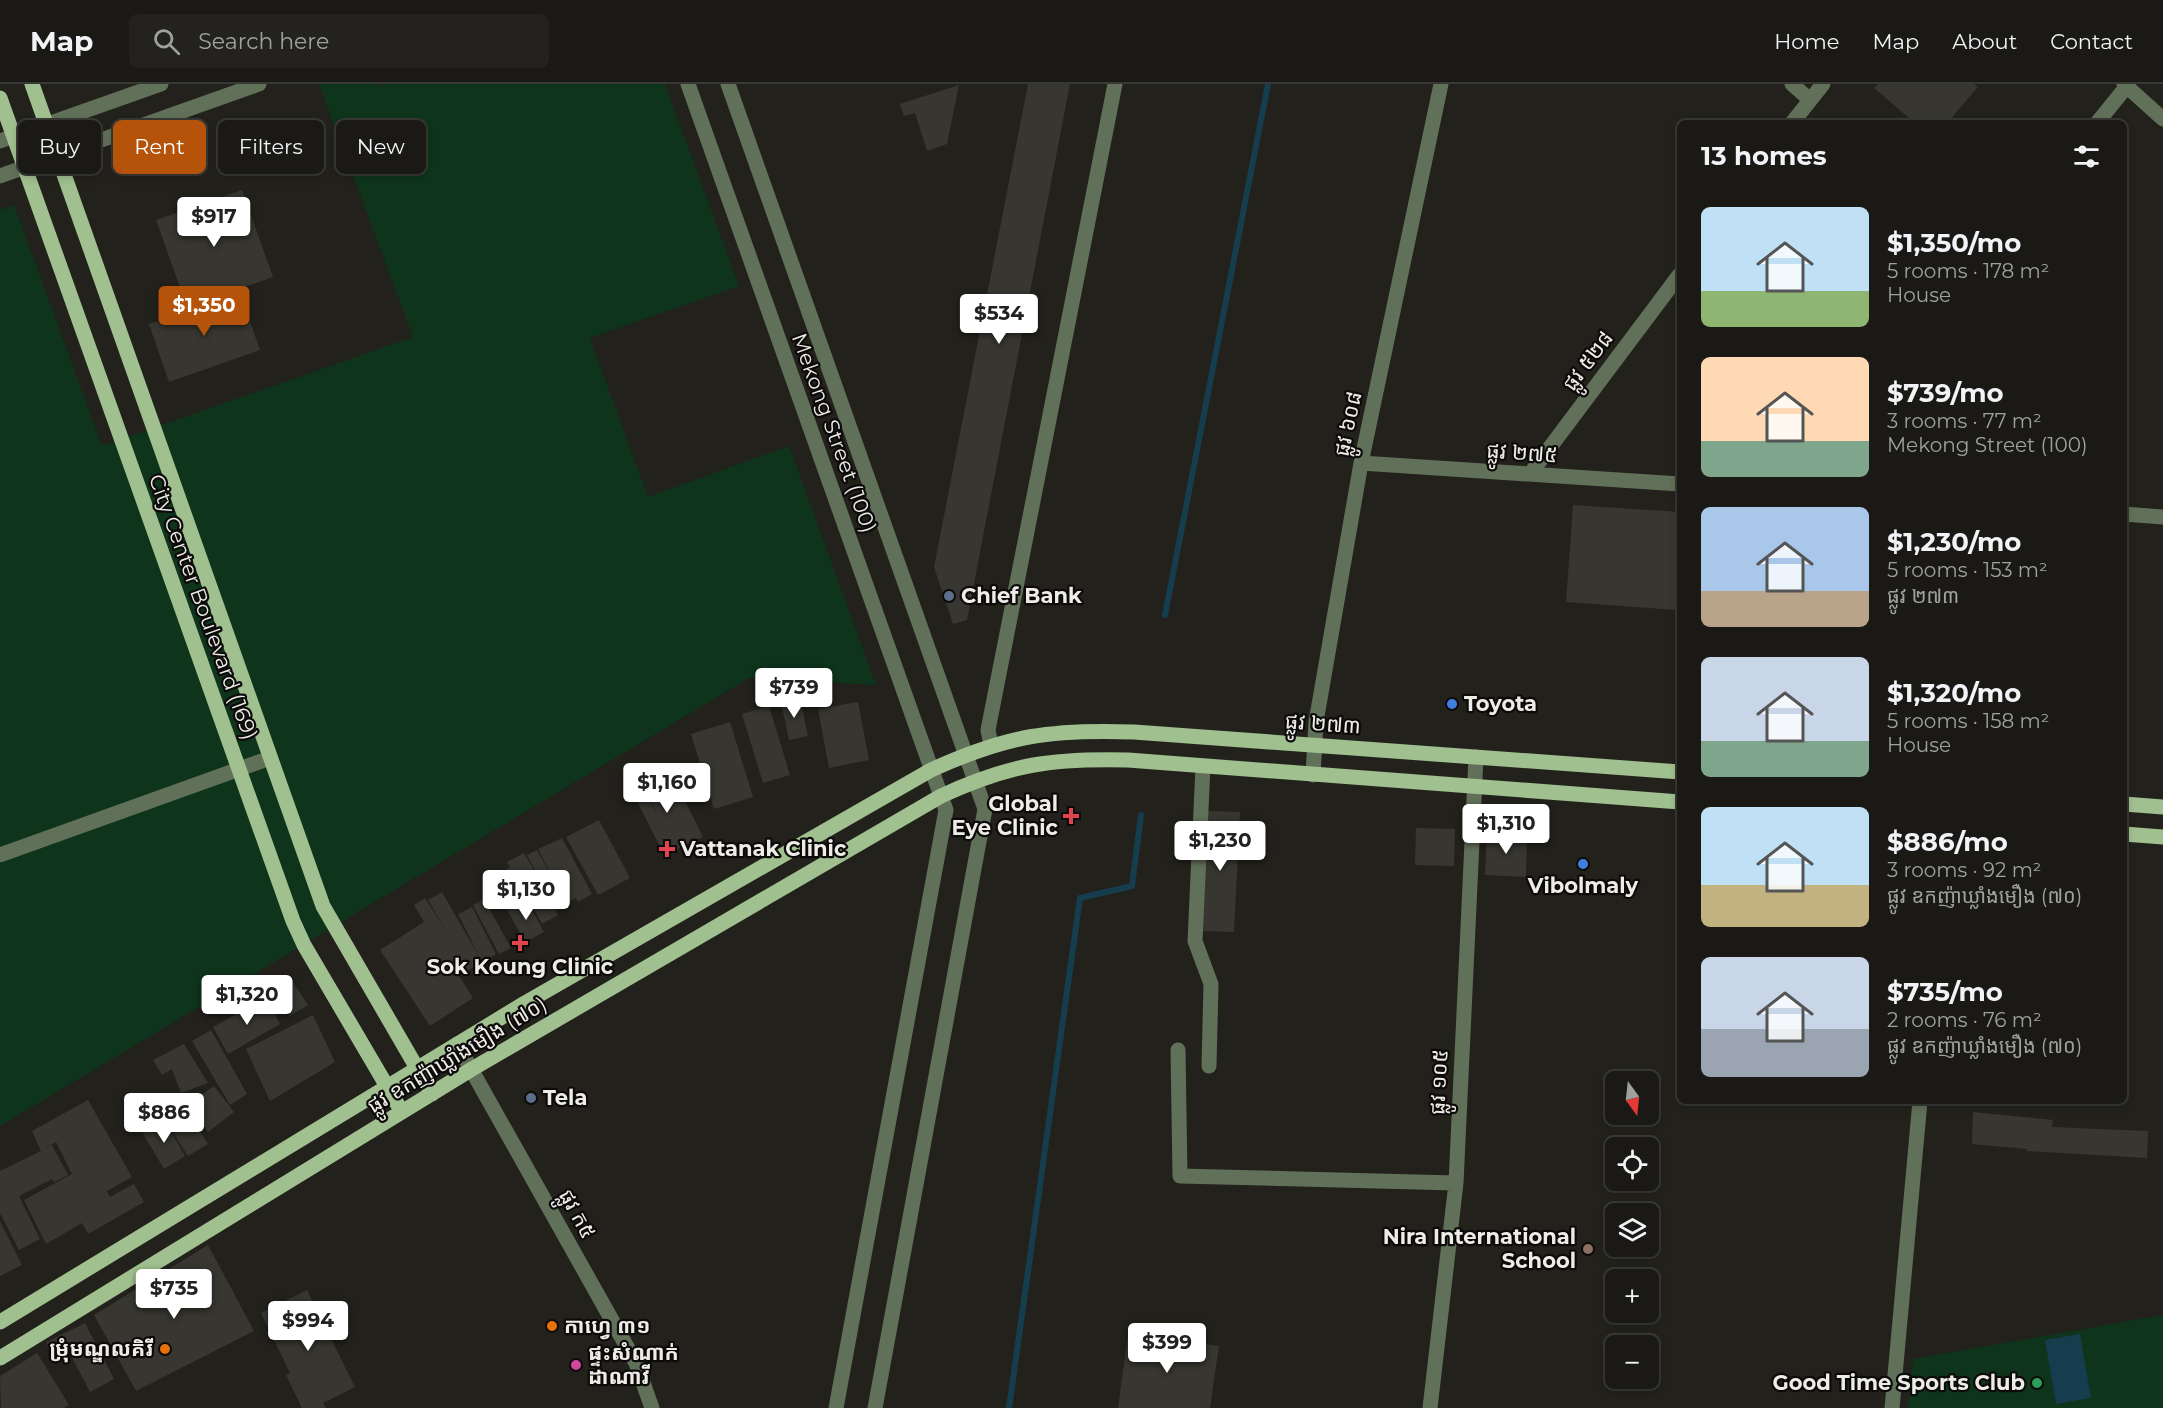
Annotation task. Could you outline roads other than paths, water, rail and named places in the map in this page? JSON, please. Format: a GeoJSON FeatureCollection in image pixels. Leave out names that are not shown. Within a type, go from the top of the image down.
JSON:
{"type":"FeatureCollection","features":[{"type":"Feature","properties":{"kind":"main road","name":"City Center Boulevard (169)"},"geometry":{"type":"LineString","coordinates":[[32,84],[44,120]]}},
{"type":"Feature","properties":{"kind":"main road","name":"City Center Boulevard (169)"},"geometry":{"type":"LineString","coordinates":[[0,98],[7,138],[18,157]]}},
{"type":"Feature","properties":{"kind":"main road","name":"City Center Boulevard (169)"},"geometry":{"type":"LineString","coordinates":[[26,174],[280,888],[304,945],[402,1112]]}},
{"type":"Feature","properties":{"kind":"main road","name":"City Center Boulevard (169)"},"geometry":{"type":"LineString","coordinates":[[63,174],[323,906],[432,1094]]}},
{"type":"Feature","properties":{"kind":"main road","name":"ផ្លូវ ២៧៣"},"geometry":{"type":"LineString","coordinates":[[966,754],[992,745],[1043,733],[1085,730],[1677,772]]}},
{"type":"Feature","properties":{"kind":"main road"},"geometry":{"type":"LineString","coordinates":[[992,745],[999,771]]}},
{"type":"Feature","properties":{"kind":"main road","name":"ផ្លូវ ឧកញ៉ាឃ្លាំងមឿង (៧០)"},"geometry":{"type":"LineString","coordinates":[[0,1322],[457,1044],[931,770],[966,754]]}},
{"type":"Feature","properties":{"kind":"main road"},"geometry":{"type":"LineString","coordinates":[[976,780],[999,771],[1048,761],[1084,759],[1677,802]]}},
{"type":"Feature","properties":{"kind":"main road","name":"ផ្លូវ ឧកញ៉ាឃ្លាំងមឿង (៧០)"},"geometry":{"type":"LineString","coordinates":[[0,1358],[472,1069],[941,796],[976,780]]}},
{"type":"Feature","properties":{"kind":"main road"},"geometry":{"type":"LineString","coordinates":[[2127,804],[2163,807]]}},
{"type":"Feature","properties":{"kind":"main road"},"geometry":{"type":"LineString","coordinates":[[2127,834],[2163,837]]}},
{"type":"Feature","properties":{"kind":"street"},"geometry":{"type":"LineString","coordinates":[[60,120],[161,84]]}},
{"type":"Feature","properties":{"kind":"street"},"geometry":{"type":"LineString","coordinates":[[101,140],[259,84]]}},
{"type":"Feature","properties":{"kind":"street","name":"Mekong Street (100)"},"geometry":{"type":"LineString","coordinates":[[688,84],[946,810],[836,1408]]}},
{"type":"Feature","properties":{"kind":"street","name":"Mekong Street (100)"},"geometry":{"type":"LineString","coordinates":[[728,84],[985,809],[875,1408]]}},
{"type":"Feature","properties":{"kind":"street"},"geometry":{"type":"LineString","coordinates":[[992,745],[988,730],[1115,84]]}},
{"type":"Feature","properties":{"kind":"street","name":"ផ្លូវ ៦០៨"},"geometry":{"type":"LineString","coordinates":[[1313,775],[1316,722],[1361,463],[1441,84]]}},
{"type":"Feature","properties":{"kind":"street"},"geometry":{"type":"LineString","coordinates":[[1792,84],[1810,100]]}},
{"type":"Feature","properties":{"kind":"street"},"geometry":{"type":"LineString","coordinates":[[1794,120],[1823,84]]}},
{"type":"Feature","properties":{"kind":"street"},"geometry":{"type":"LineString","coordinates":[[2099,120],[2126,85],[2163,119]]}},
{"type":"Feature","properties":{"kind":"street"},"geometry":{"type":"LineString","coordinates":[[0,176],[18,169]]}},
{"type":"Feature","properties":{"kind":"street","name":"ផ្លូវ ៥២៨"},"geometry":{"type":"LineString","coordinates":[[1530,474],[1677,277]]}},
{"type":"Feature","properties":{"kind":"street","name":"ផ្លូវ ២៧៥"},"geometry":{"type":"LineString","coordinates":[[1361,463],[1677,484]]}},
{"type":"Feature","properties":{"kind":"street"},"geometry":{"type":"LineString","coordinates":[[2127,514],[2163,517]]}},
{"type":"Feature","properties":{"kind":"street","name":"ផ្លូវ ១០៥"},"geometry":{"type":"LineString","coordinates":[[1430,1408],[1456,1183],[1476,756]]}},
{"type":"Feature","properties":{"kind":"street"},"geometry":{"type":"LineString","coordinates":[[0,855],[270,758]]}},
{"type":"Feature","properties":{"kind":"street"},"geometry":{"type":"LineString","coordinates":[[1203,766],[1195,941],[1211,984],[1209,1065]]}},
{"type":"Feature","properties":{"kind":"street","name":"ផ្លូវ ក៥"},"geometry":{"type":"LineString","coordinates":[[457,1044],[636,1363],[652,1408]]}},
{"type":"Feature","properties":{"kind":"street"},"geometry":{"type":"LineString","coordinates":[[1178,1050],[1180,1176],[1456,1183]]}},
{"type":"Feature","properties":{"kind":"street"},"geometry":{"type":"LineString","coordinates":[[1892,1408],[1920,1104]]}},
{"type":"Feature","properties":{"kind":"water"},"geometry":{"type":"Polygon","coordinates":[[[2080,1334],[2091,1398],[2056,1404],[2045,1340],[2080,1334]]]}},
{"type":"Feature","properties":{"kind":"waterway"},"geometry":{"type":"LineString","coordinates":[[1165,615],[1268,84]]}},
{"type":"Feature","properties":{"kind":"waterway"},"geometry":{"type":"LineString","coordinates":[[1009,1408],[1080,898],[1132,886],[1141,815]]}},
{"type":"Feature","properties":{"kind":"place","name":"Chief Bank"},"geometry":{"type":"Point","coordinates":[949,596]}},
{"type":"Feature","properties":{"kind":"place","name":"Toyota"},"geometry":{"type":"Point","coordinates":[1452,704]}},
{"type":"Feature","properties":{"kind":"place","name":"Global Eye Clinic"},"geometry":{"type":"Point","coordinates":[1071,816]}},
{"type":"Feature","properties":{"kind":"place","name":"Vattanak Clinic"},"geometry":{"type":"Point","coordinates":[667,849]}},
{"type":"Feature","properties":{"kind":"place","name":"Vibolmaly"},"geometry":{"type":"Point","coordinates":[1583,864]}},
{"type":"Feature","properties":{"kind":"place","name":"Sok Koung Clinic"},"geometry":{"type":"Point","coordinates":[520,943]}},
{"type":"Feature","properties":{"kind":"place","name":"Tela"},"geometry":{"type":"Point","coordinates":[531,1098]}},
{"type":"Feature","properties":{"kind":"place","name":"Nira International School"},"geometry":{"type":"Point","coordinates":[1588,1249]}},
{"type":"Feature","properties":{"kind":"place","name":"កាហ្វេ ៣១"},"geometry":{"type":"Point","coordinates":[552,1326]}},
{"type":"Feature","properties":{"kind":"place","name":"ម្រុំមណ្ឌលគិរី"},"geometry":{"type":"Point","coordinates":[165,1349]}},
{"type":"Feature","properties":{"kind":"place","name":"ផ្ទះសំណាក់ ដាណាវី"},"geometry":{"type":"Point","coordinates":[576,1365]}},
{"type":"Feature","properties":{"kind":"place","name":"Good Time Sports Club"},"geometry":{"type":"Point","coordinates":[2037,1383]}}]}
